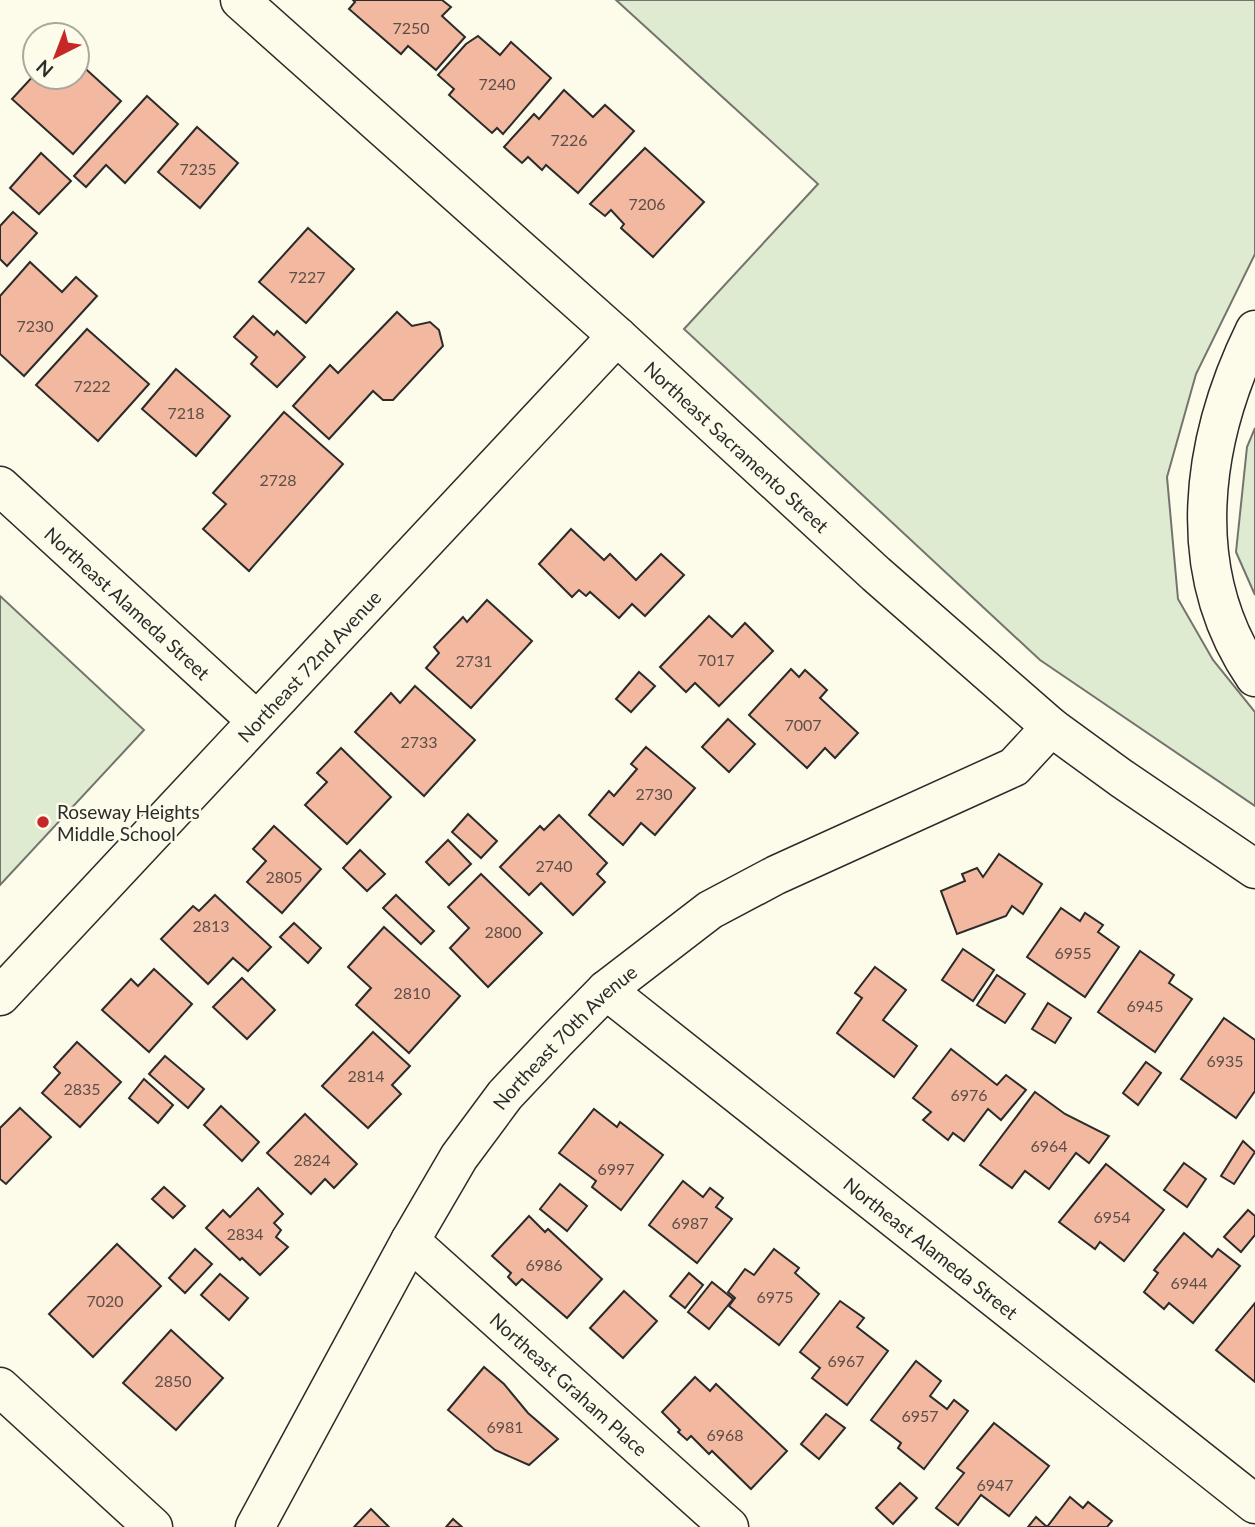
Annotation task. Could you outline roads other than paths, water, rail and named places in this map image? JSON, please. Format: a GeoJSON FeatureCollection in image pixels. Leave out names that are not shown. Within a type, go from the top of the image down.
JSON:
{"type":"FeatureCollection","features":[{"type":"Feature","properties":{"kind":"street","name":"Northeast Sacramento Street"},"geometry":{"type":"LineString","coordinates":[[240,0],[617,336],[876,574],[1051,727],[1255,869]]}},
{"type":"Feature","properties":{"kind":"street"},"geometry":{"type":"LineString","coordinates":[[1255,330],[1241,359],[1224,409],[1212,458],[1207,499],[1208,545],[1216,595],[1230,632],[1255,677]]}},
{"type":"Feature","properties":{"kind":"street","name":"Northeast 72nd Avenue"},"geometry":{"type":"LineString","coordinates":[[0,996],[617,336]]}},
{"type":"Feature","properties":{"kind":"street","name":"Northeast Alameda Street"},"geometry":{"type":"LineString","coordinates":[[0,486],[256,720]]}},
{"type":"Feature","properties":{"kind":"street","name":"Northeast 70th Avenue"},"geometry":{"type":"LineString","coordinates":[[255,1527],[410,1241],[459,1157],[505,1095],[606,990],[710,910],[776,875],[1014,767],[1051,727]]}},
{"type":"Feature","properties":{"kind":"street","name":"Northeast Alameda Street"},"geometry":{"type":"LineString","coordinates":[[606,990],[1255,1504]]}},
{"type":"Feature","properties":{"kind":"street","name":"Northeast Graham Place"},"geometry":{"type":"LineString","coordinates":[[410,1241],[729,1527]]}},
{"type":"Feature","properties":{"kind":"street"},"geometry":{"type":"LineString","coordinates":[[0,1387],[153,1527]]}},
{"type":"Feature","properties":{"kind":"place","name":"Roseway Heights Middle School"},"geometry":{"type":"Point","coordinates":[43,822]}}]}
